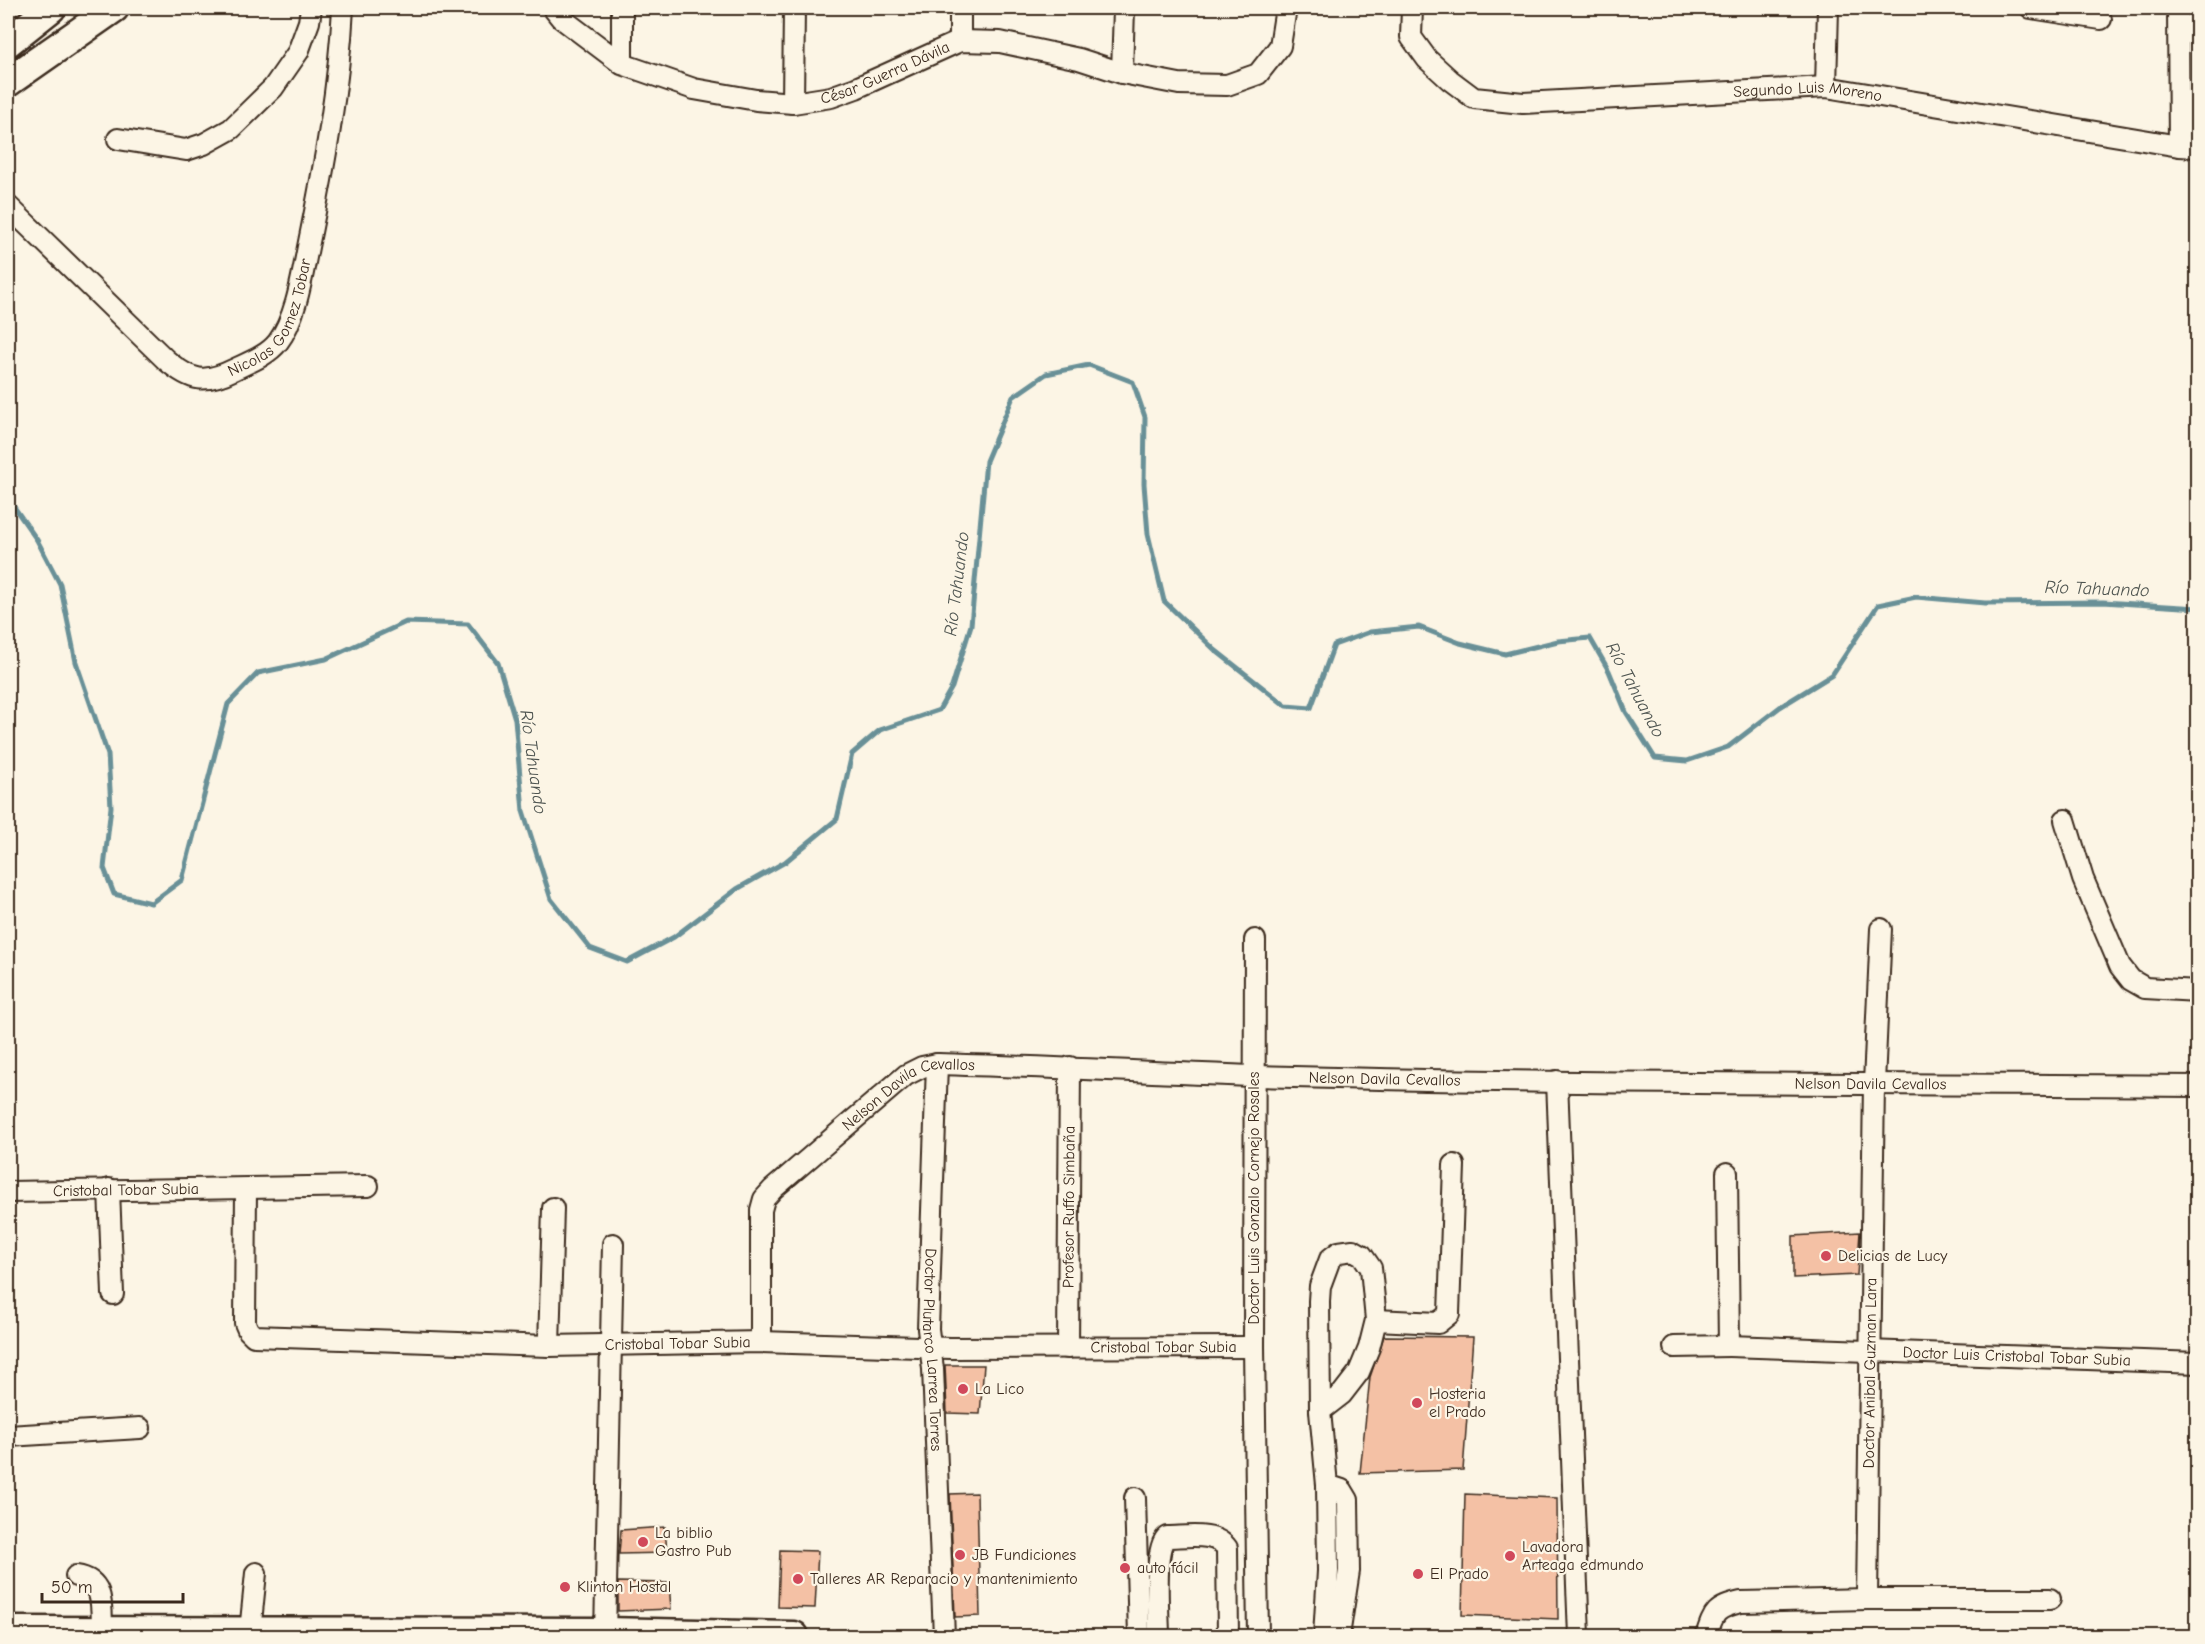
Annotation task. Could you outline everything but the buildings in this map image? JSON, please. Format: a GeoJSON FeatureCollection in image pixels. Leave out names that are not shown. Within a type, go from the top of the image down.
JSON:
{"type":"FeatureCollection","features":[{"type":"Feature","properties":{"kind":"highway"},"geometry":{"type":"LineString","coordinates":[[8,42],[51,8]]}},
{"type":"Feature","properties":{"kind":"highway"},"geometry":{"type":"LineString","coordinates":[[8,82],[114,8]]}},
{"type":"Feature","properties":{"kind":"highway"},"geometry":{"type":"LineString","coordinates":[[8,1631],[165,1634],[250,1632],[794,1636]]}},
{"type":"Feature","properties":{"kind":"street"},"geometry":{"type":"LineString","coordinates":[[118,139],[186,150],[204,144],[231,129],[273,88],[298,52],[309,22],[311,8]]}},
{"type":"Feature","properties":{"kind":"street","name":"Nicolas Gomez Tobar"},"geometry":{"type":"LineString","coordinates":[[8,206],[182,374],[202,380],[219,377],[261,356],[277,344],[289,324],[304,263],[321,186],[336,88],[344,8]]}},
{"type":"Feature","properties":{"kind":"street"},"geometry":{"type":"LineString","coordinates":[[622,8],[622,64]]}},
{"type":"Feature","properties":{"kind":"street"},"geometry":{"type":"LineString","coordinates":[[793,103],[794,8]]}},
{"type":"Feature","properties":{"kind":"street"},"geometry":{"type":"LineString","coordinates":[[960,8],[960,41]]}},
{"type":"Feature","properties":{"kind":"street"},"geometry":{"type":"LineString","coordinates":[[1122,73],[1124,8]]}},
{"type":"Feature","properties":{"kind":"street","name":"César Guerra Dávila"},"geometry":{"type":"LineString","coordinates":[[557,13],[622,64],[694,89],[756,100],[793,103],[831,97],[856,88],[960,41],[1000,42],[1042,53],[1079,59],[1122,73],[1179,84],[1227,85],[1258,74],[1280,46],[1286,8]]}},
{"type":"Feature","properties":{"kind":"street","name":"Segundo Luis Moreno"},"geometry":{"type":"LineString","coordinates":[[1412,8],[1411,37],[1427,59],[1474,98],[1523,103],[1826,87],[2188,147]]}},
{"type":"Feature","properties":{"kind":"street"},"geometry":{"type":"LineString","coordinates":[[1826,87],[1828,8]]}},
{"type":"Feature","properties":{"kind":"street"},"geometry":{"type":"LineString","coordinates":[[2031,8],[2101,19]]}},
{"type":"Feature","properties":{"kind":"street"},"geometry":{"type":"LineString","coordinates":[[2178,8],[2188,147]]}},
{"type":"Feature","properties":{"kind":"street"},"geometry":{"type":"LineString","coordinates":[[2065,820],[2083,879],[2120,966],[2131,980],[2145,988],[2198,991]]}},
{"type":"Feature","properties":{"kind":"street","name":"Doctor Anibal Guzman Lara"},"geometry":{"type":"LineString","coordinates":[[1868,1599],[1874,1083],[1881,929]]}},
{"type":"Feature","properties":{"kind":"street","name":"Doctor Luis Gonzalo Cornejo Rosales"},"geometry":{"type":"LineString","coordinates":[[1255,940],[1254,1347],[1258,1636]]}},
{"type":"Feature","properties":{"kind":"street","name":"Nelson Davila Cevallos"},"geometry":{"type":"LineString","coordinates":[[761,1342],[761,1210],[764,1199],[906,1075],[922,1067],[937,1064],[1070,1067],[1254,1076],[2198,1086]]}},
{"type":"Feature","properties":{"kind":"street","name":"Doctor Plutarco Larrea Torres"},"geometry":{"type":"LineString","coordinates":[[937,1064],[928,1318],[929,1348],[933,1369],[944,1636]]}},
{"type":"Feature","properties":{"kind":"street","name":"Profesor Ruffo Simbaña"},"geometry":{"type":"LineString","coordinates":[[1068,1348],[1070,1067]]}},
{"type":"Feature","properties":{"kind":"street"},"geometry":{"type":"LineString","coordinates":[[1557,1081],[1579,1636]]}},
{"type":"Feature","properties":{"kind":"street"},"geometry":{"type":"LineString","coordinates":[[1376,1320],[1438,1323],[1449,1314],[1454,1165]]}},
{"type":"Feature","properties":{"kind":"street"},"geometry":{"type":"LineString","coordinates":[[1727,1173],[1729,1346]]}},
{"type":"Feature","properties":{"kind":"street","name":"Cristobal Tobar Subia"},"geometry":{"type":"LineString","coordinates":[[8,1192],[368,1186]]}},
{"type":"Feature","properties":{"kind":"street"},"geometry":{"type":"LineString","coordinates":[[109,1189],[112,1294]]}},
{"type":"Feature","properties":{"kind":"street","name":"Cristobal Tobar Subia"},"geometry":{"type":"LineString","coordinates":[[246,1189],[245,1323],[254,1336],[549,1346],[761,1342],[929,1348],[1254,1347]]}},
{"type":"Feature","properties":{"kind":"street"},"geometry":{"type":"LineString","coordinates":[[549,1346],[553,1208]]}},
{"type":"Feature","properties":{"kind":"street"},"geometry":{"type":"LineString","coordinates":[[605,1634],[613,1244]]}},
{"type":"Feature","properties":{"kind":"street"},"geometry":{"type":"LineString","coordinates":[[1320,1411],[1342,1394],[1359,1372],[1369,1348],[1376,1320],[1371,1268],[1362,1255],[1353,1250],[1339,1252],[1330,1259],[1320,1286],[1320,1411],[1328,1485],[1328,1571],[1324,1636]]}},
{"type":"Feature","properties":{"kind":"street","name":"Doctor Luis Cristobal Tobar Subia"},"geometry":{"type":"LineString","coordinates":[[1674,1347],[1870,1349],[2198,1363]]}},
{"type":"Feature","properties":{"kind":"street"},"geometry":{"type":"LineString","coordinates":[[8,1436],[140,1428]]}},
{"type":"Feature","properties":{"kind":"street"},"geometry":{"type":"LineString","coordinates":[[1328,1485],[1342,1490],[1348,1500],[1349,1571],[1339,1636]]}},
{"type":"Feature","properties":{"kind":"street"},"geometry":{"type":"LineString","coordinates":[[1135,1498],[1139,1636]]}},
{"type":"Feature","properties":{"kind":"street"},"geometry":{"type":"LineString","coordinates":[[1159,1636],[1158,1574],[1161,1545],[1167,1537],[1214,1537],[1223,1541],[1227,1548],[1228,1636]]}},
{"type":"Feature","properties":{"kind":"street"},"geometry":{"type":"LineString","coordinates":[[250,1632],[256,1573]]}},
{"type":"Feature","properties":{"kind":"street"},"geometry":{"type":"LineString","coordinates":[[76,1576],[85,1577],[94,1583],[99,1593],[102,1632]]}},
{"type":"Feature","properties":{"kind":"street"},"geometry":{"type":"LineString","coordinates":[[1706,1636],[1713,1614],[1724,1606],[1741,1602],[2050,1599]]}},
{"type":"Feature","properties":{"kind":"waterway","name":"Río Tahuando"},"geometry":{"type":"LineString","coordinates":[[8,505],[14,507],[37,540],[60,584],[76,662],[108,755],[111,807],[104,868],[114,894],[151,903],[182,880],[228,704],[258,673],[326,659],[406,622],[468,624],[498,663],[515,719],[523,811],[551,899],[590,948],[627,962],[674,937],[737,889],[785,862],[837,819],[852,754],[880,730],[939,710],[952,687],[971,625],[986,461],[1013,397],[1046,374],[1089,365],[1133,382],[1145,417],[1144,484],[1148,534],[1164,601],[1215,650],[1286,706],[1311,708],[1334,645],[1370,632],[1419,627],[1460,643],[1505,654],[1558,641],[1590,638],[1609,671],[1626,712],[1655,758],[1687,761],[1728,747],[1780,707],[1832,675],[1878,605],[1916,597],[1985,603],[2103,602],[2198,608]]}},
{"type":"Feature","properties":{"kind":"place","name":"Delicias de Lucy"},"geometry":{"type":"Point","coordinates":[1826,1256]}},
{"type":"Feature","properties":{"kind":"place","name":"La Lico"},"geometry":{"type":"Point","coordinates":[963,1389]}},
{"type":"Feature","properties":{"kind":"place","name":"Hosteria el Prado"},"geometry":{"type":"Point","coordinates":[1417,1403]}},
{"type":"Feature","properties":{"kind":"place","name":"La biblio Gastro Pub"},"geometry":{"type":"Point","coordinates":[643,1542]}},
{"type":"Feature","properties":{"kind":"place","name":"JB Fundiciones"},"geometry":{"type":"Point","coordinates":[960,1555]}},
{"type":"Feature","properties":{"kind":"place","name":"Lavadora Arteaga edmundo"},"geometry":{"type":"Point","coordinates":[1510,1556]}},
{"type":"Feature","properties":{"kind":"place","name":"auto fácil"},"geometry":{"type":"Point","coordinates":[1125,1568]}},
{"type":"Feature","properties":{"kind":"place","name":"El Prado"},"geometry":{"type":"Point","coordinates":[1418,1574]}},
{"type":"Feature","properties":{"kind":"place","name":"Talleres AR Reparacio y mantenimiento"},"geometry":{"type":"Point","coordinates":[798,1579]}},
{"type":"Feature","properties":{"kind":"place","name":"Klinton Hostal"},"geometry":{"type":"Point","coordinates":[565,1587]}}]}
